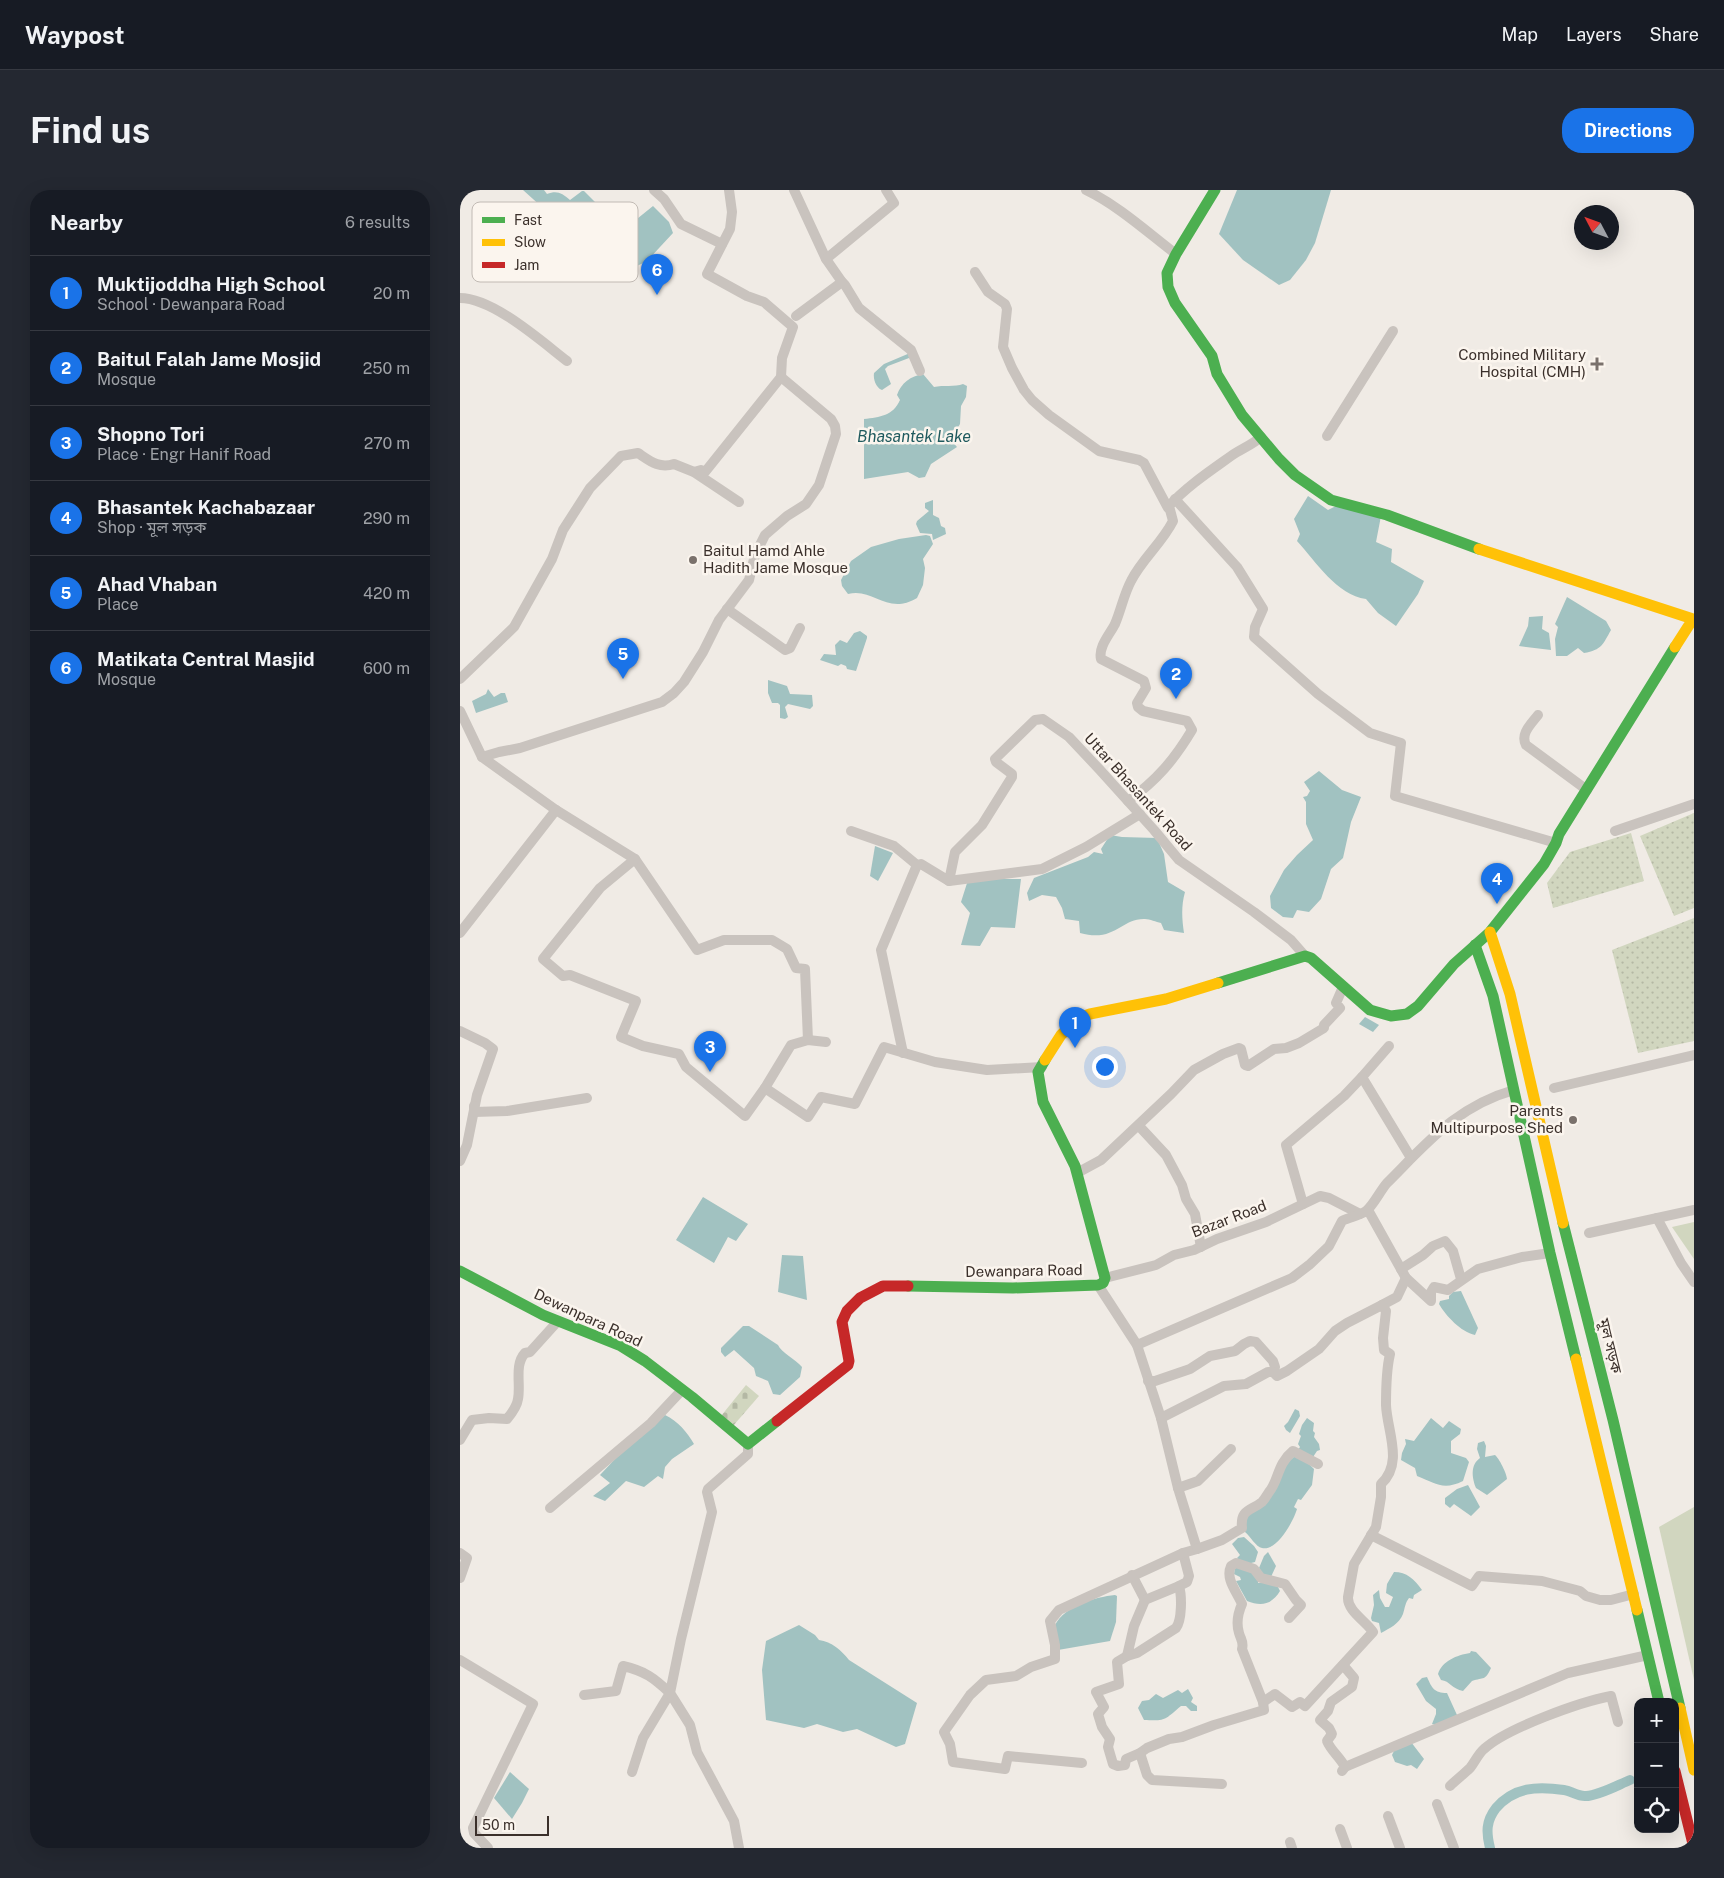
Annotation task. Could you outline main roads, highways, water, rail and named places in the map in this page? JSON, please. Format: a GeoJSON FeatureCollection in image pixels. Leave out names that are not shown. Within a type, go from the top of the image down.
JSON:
{"type":"FeatureCollection","features":[{"type":"Feature","properties":{"kind":"water"},"geometry":{"type":"Polygon","coordinates":[[[523,190],[544,190],[547,194],[557,192],[570,200],[584,191],[595,202],[536,202],[523,190]]]}},
{"type":"Feature","properties":{"kind":"water"},"geometry":{"type":"Polygon","coordinates":[[[1237,190],[1331,190],[1315,243],[1306,260],[1290,280],[1279,285],[1243,260],[1219,234],[1237,190]]]}},
{"type":"Feature","properties":{"kind":"water"},"geometry":{"type":"Polygon","coordinates":[[[653,206],[669,222],[673,233],[647,261],[638,266],[638,218],[653,206]]]}},
{"type":"Feature","properties":{"kind":"water"},"geometry":{"type":"Polygon","coordinates":[[[910,353],[909,358],[885,369],[891,384],[882,390],[878,387],[874,373],[884,364],[910,353]]]}},
{"type":"Feature","properties":{"kind":"water","name":"Bhasantek Lake"},"geometry":{"type":"Polygon","coordinates":[[[923,374],[934,387],[963,384],[967,386],[966,397],[961,406],[960,424],[957,429],[950,431],[949,438],[957,447],[931,464],[925,477],[919,478],[908,472],[864,479],[864,419],[890,413],[900,400],[897,395],[904,384],[914,376],[923,374]]]}},
{"type":"Feature","properties":{"kind":"water"},"geometry":{"type":"Polygon","coordinates":[[[1308,496],[1328,510],[1336,506],[1381,516],[1376,542],[1392,549],[1391,562],[1424,581],[1418,594],[1396,626],[1378,613],[1366,599],[1355,596],[1336,584],[1297,541],[1300,534],[1294,519],[1308,496]]]}},
{"type":"Feature","properties":{"kind":"water"},"geometry":{"type":"Polygon","coordinates":[[[933,500],[933,515],[939,518],[946,534],[933,540],[932,534],[920,533],[916,524],[929,511],[925,508],[925,503],[933,500]]]}},
{"type":"Feature","properties":{"kind":"water"},"geometry":{"type":"Polygon","coordinates":[[[930,536],[933,544],[923,559],[925,568],[923,585],[917,598],[906,603],[889,603],[865,594],[848,594],[842,586],[841,580],[851,561],[871,547],[899,539],[930,536]]]}},
{"type":"Feature","properties":{"kind":"water"},"geometry":{"type":"Polygon","coordinates":[[[1567,597],[1606,621],[1611,630],[1604,643],[1595,650],[1584,653],[1578,648],[1567,656],[1556,656],[1555,639],[1558,627],[1555,624],[1567,597]]]}},
{"type":"Feature","properties":{"kind":"water"},"geometry":{"type":"Polygon","coordinates":[[[1543,616],[1542,629],[1549,633],[1551,650],[1519,646],[1528,626],[1529,617],[1543,616]]]}},
{"type":"Feature","properties":{"kind":"water"},"geometry":{"type":"Polygon","coordinates":[[[860,631],[867,638],[856,671],[847,669],[846,666],[841,664],[838,666],[820,660],[824,654],[836,655],[835,645],[840,640],[847,643],[854,633],[860,631]]]}},
{"type":"Feature","properties":{"kind":"water"},"geometry":{"type":"Polygon","coordinates":[[[768,680],[787,686],[790,694],[812,695],[813,706],[810,709],[788,704],[785,707],[788,717],[785,719],[780,718],[780,705],[772,703],[768,693],[768,680]]]}},
{"type":"Feature","properties":{"kind":"water"},"geometry":{"type":"Polygon","coordinates":[[[488,689],[494,697],[505,693],[508,702],[476,713],[472,701],[486,694],[488,689]]]}},
{"type":"Feature","properties":{"kind":"water"},"geometry":{"type":"Polygon","coordinates":[[[1319,771],[1342,790],[1361,797],[1351,822],[1343,858],[1331,869],[1321,899],[1309,912],[1297,910],[1293,918],[1283,917],[1271,908],[1270,896],[1284,870],[1313,840],[1306,824],[1306,802],[1303,797],[1307,796],[1310,791],[1304,782],[1319,771]]]}},
{"type":"Feature","properties":{"kind":"water"},"geometry":{"type":"Polygon","coordinates":[[[1110,835],[1157,838],[1164,854],[1168,882],[1185,892],[1182,912],[1184,933],[1164,930],[1161,923],[1145,919],[1130,922],[1110,933],[1102,935],[1080,933],[1079,921],[1065,919],[1056,897],[1042,895],[1029,901],[1027,893],[1034,878],[1088,857],[1094,852],[1103,854],[1101,849],[1110,835]]]}},
{"type":"Feature","properties":{"kind":"water"},"geometry":{"type":"Polygon","coordinates":[[[875,846],[893,853],[878,881],[870,876],[875,846]]]}},
{"type":"Feature","properties":{"kind":"water"},"geometry":{"type":"Polygon","coordinates":[[[1021,879],[1015,928],[991,927],[980,946],[961,945],[970,913],[961,902],[968,880],[1021,879]]]}},
{"type":"Feature","properties":{"kind":"water"},"geometry":{"type":"Polygon","coordinates":[[[1365,1017],[1379,1025],[1373,1032],[1359,1024],[1365,1017]]]}},
{"type":"Feature","properties":{"kind":"water"},"geometry":{"type":"Polygon","coordinates":[[[703,1197],[748,1224],[736,1241],[728,1237],[714,1263],[676,1240],[703,1197]]]}},
{"type":"Feature","properties":{"kind":"water"},"geometry":{"type":"Polygon","coordinates":[[[782,1255],[803,1256],[807,1300],[778,1292],[782,1255]]]}},
{"type":"Feature","properties":{"kind":"water"},"geometry":{"type":"Polygon","coordinates":[[[1461,1291],[1478,1328],[1475,1335],[1464,1331],[1454,1323],[1439,1304],[1440,1301],[1449,1299],[1453,1292],[1461,1291]]]}},
{"type":"Feature","properties":{"kind":"water"},"geometry":{"type":"Polygon","coordinates":[[[743,1326],[749,1326],[778,1345],[802,1367],[800,1377],[780,1395],[773,1394],[768,1381],[756,1376],[754,1368],[734,1350],[725,1357],[721,1352],[721,1348],[743,1326]]]}},
{"type":"Feature","properties":{"kind":"water"},"geometry":{"type":"Polygon","coordinates":[[[1295,1409],[1299,1411],[1300,1416],[1290,1433],[1284,1426],[1295,1409]]]}},
{"type":"Feature","properties":{"kind":"water"},"geometry":{"type":"Polygon","coordinates":[[[665,1415],[682,1427],[694,1444],[672,1459],[665,1467],[663,1479],[658,1476],[644,1487],[626,1481],[605,1501],[593,1496],[610,1483],[600,1475],[616,1458],[665,1415]]]}},
{"type":"Feature","properties":{"kind":"water"},"geometry":{"type":"Polygon","coordinates":[[[1307,1418],[1314,1423],[1314,1437],[1319,1444],[1320,1450],[1313,1457],[1298,1450],[1301,1436],[1299,1434],[1307,1418]]]}},
{"type":"Feature","properties":{"kind":"water"},"geometry":{"type":"Polygon","coordinates":[[[1431,1418],[1443,1428],[1449,1421],[1461,1429],[1460,1434],[1451,1441],[1451,1453],[1466,1458],[1469,1462],[1463,1481],[1444,1486],[1439,1485],[1417,1476],[1415,1468],[1401,1460],[1406,1444],[1405,1439],[1414,1441],[1431,1418]]]}},
{"type":"Feature","properties":{"kind":"water"},"geometry":{"type":"Polygon","coordinates":[[[1484,1441],[1486,1446],[1485,1457],[1495,1455],[1499,1459],[1507,1479],[1487,1495],[1476,1488],[1473,1476],[1473,1468],[1480,1458],[1477,1449],[1478,1443],[1484,1441]]]}},
{"type":"Feature","properties":{"kind":"water"},"geometry":{"type":"Polygon","coordinates":[[[1296,1455],[1304,1459],[1314,1469],[1312,1485],[1301,1500],[1298,1499],[1294,1507],[1297,1509],[1284,1534],[1273,1545],[1268,1548],[1262,1548],[1255,1544],[1245,1532],[1246,1517],[1285,1465],[1296,1455]]]}},
{"type":"Feature","properties":{"kind":"water"},"geometry":{"type":"Polygon","coordinates":[[[1468,1485],[1480,1507],[1471,1516],[1454,1504],[1450,1508],[1445,1504],[1445,1498],[1457,1489],[1468,1485]]]}},
{"type":"Feature","properties":{"kind":"water"},"geometry":{"type":"Polygon","coordinates":[[[1244,1537],[1258,1552],[1255,1562],[1243,1565],[1237,1558],[1240,1555],[1232,1544],[1238,1538],[1244,1537]]]}},
{"type":"Feature","properties":{"kind":"water"},"geometry":{"type":"Polygon","coordinates":[[[1268,1552],[1276,1566],[1270,1579],[1259,1568],[1264,1556],[1268,1552]]]}},
{"type":"Feature","properties":{"kind":"water"},"geometry":{"type":"Polygon","coordinates":[[[1235,1567],[1249,1568],[1258,1579],[1258,1583],[1276,1583],[1280,1591],[1274,1599],[1266,1603],[1257,1604],[1247,1601],[1236,1581],[1241,1580],[1240,1577],[1234,1574],[1235,1567]]]}},
{"type":"Feature","properties":{"kind":"water"},"geometry":{"type":"Polygon","coordinates":[[[1394,1572],[1403,1573],[1410,1577],[1422,1590],[1414,1595],[1413,1599],[1409,1598],[1399,1620],[1381,1633],[1379,1623],[1372,1621],[1371,1618],[1374,1605],[1373,1595],[1379,1590],[1380,1598],[1385,1607],[1389,1607],[1393,1597],[1386,1593],[1387,1584],[1394,1572]]]}},
{"type":"Feature","properties":{"kind":"water"},"geometry":{"type":"Polygon","coordinates":[[[1117,1596],[1116,1622],[1110,1641],[1058,1650],[1055,1625],[1060,1618],[1073,1608],[1090,1600],[1117,1596]]]}},
{"type":"Feature","properties":{"kind":"water"},"geometry":{"type":"Polygon","coordinates":[[[799,1625],[815,1635],[819,1640],[836,1647],[849,1660],[917,1703],[905,1744],[896,1747],[857,1729],[843,1732],[817,1724],[804,1728],[766,1720],[762,1670],[766,1641],[799,1625]]]}},
{"type":"Feature","properties":{"kind":"water"},"geometry":{"type":"Polygon","coordinates":[[[1471,1651],[1476,1652],[1491,1668],[1486,1677],[1472,1681],[1463,1691],[1441,1680],[1438,1674],[1446,1662],[1471,1651]]]}},
{"type":"Feature","properties":{"kind":"water"},"geometry":{"type":"Polygon","coordinates":[[[1427,1677],[1434,1689],[1447,1693],[1457,1715],[1438,1725],[1432,1724],[1436,1709],[1426,1701],[1416,1684],[1422,1678],[1427,1677]]]}},
{"type":"Feature","properties":{"kind":"water"},"geometry":{"type":"Polygon","coordinates":[[[1188,1689],[1193,1698],[1191,1702],[1197,1706],[1197,1711],[1191,1711],[1186,1706],[1181,1706],[1165,1719],[1144,1720],[1138,1708],[1142,1701],[1149,1700],[1156,1694],[1163,1698],[1178,1690],[1182,1693],[1188,1689]]]}},
{"type":"Feature","properties":{"kind":"water"},"geometry":{"type":"Polygon","coordinates":[[[1411,1742],[1424,1759],[1417,1769],[1411,1765],[1407,1766],[1395,1762],[1392,1755],[1394,1751],[1411,1742]]]}},
{"type":"Feature","properties":{"kind":"water"},"geometry":{"type":"Polygon","coordinates":[[[510,1772],[529,1789],[512,1819],[494,1798],[510,1772]]]}},
{"type":"Feature","properties":{"kind":"waterway"},"geometry":{"type":"LineString","coordinates":[[1490,1848],[1488,1837],[1490,1817],[1503,1801],[1518,1792],[1545,1788],[1591,1796],[1630,1780]]}},
{"type":"Feature","properties":{"kind":"place","name":"Matikata Central Masjid"},"geometry":{"type":"Point","coordinates":[657,295]}},
{"type":"Feature","properties":{"kind":"place","name":"Combined Military Hospital (CMH)"},"geometry":{"type":"Point","coordinates":[1597,364]}},
{"type":"Feature","properties":{"kind":"place","name":"Baitul Hamd Ahle Hadith Jame Mosque"},"geometry":{"type":"Point","coordinates":[693,560]}},
{"type":"Feature","properties":{"kind":"place","name":"Ahad Vhaban"},"geometry":{"type":"Point","coordinates":[623,679]}},
{"type":"Feature","properties":{"kind":"place","name":"Baitul Falah Jame Mosjid"},"geometry":{"type":"Point","coordinates":[1176,699]}},
{"type":"Feature","properties":{"kind":"place","name":"Bhasantek Kachabazaar"},"geometry":{"type":"Point","coordinates":[1497,904]}},
{"type":"Feature","properties":{"kind":"place","name":"Muktijoddha High School"},"geometry":{"type":"Point","coordinates":[1075,1048]}},
{"type":"Feature","properties":{"kind":"place","name":"Shopno Tori"},"geometry":{"type":"Point","coordinates":[710,1072]}},
{"type":"Feature","properties":{"kind":"place","name":"Parents Multipurpose Shed"},"geometry":{"type":"Point","coordinates":[1573,1120]}}]}
